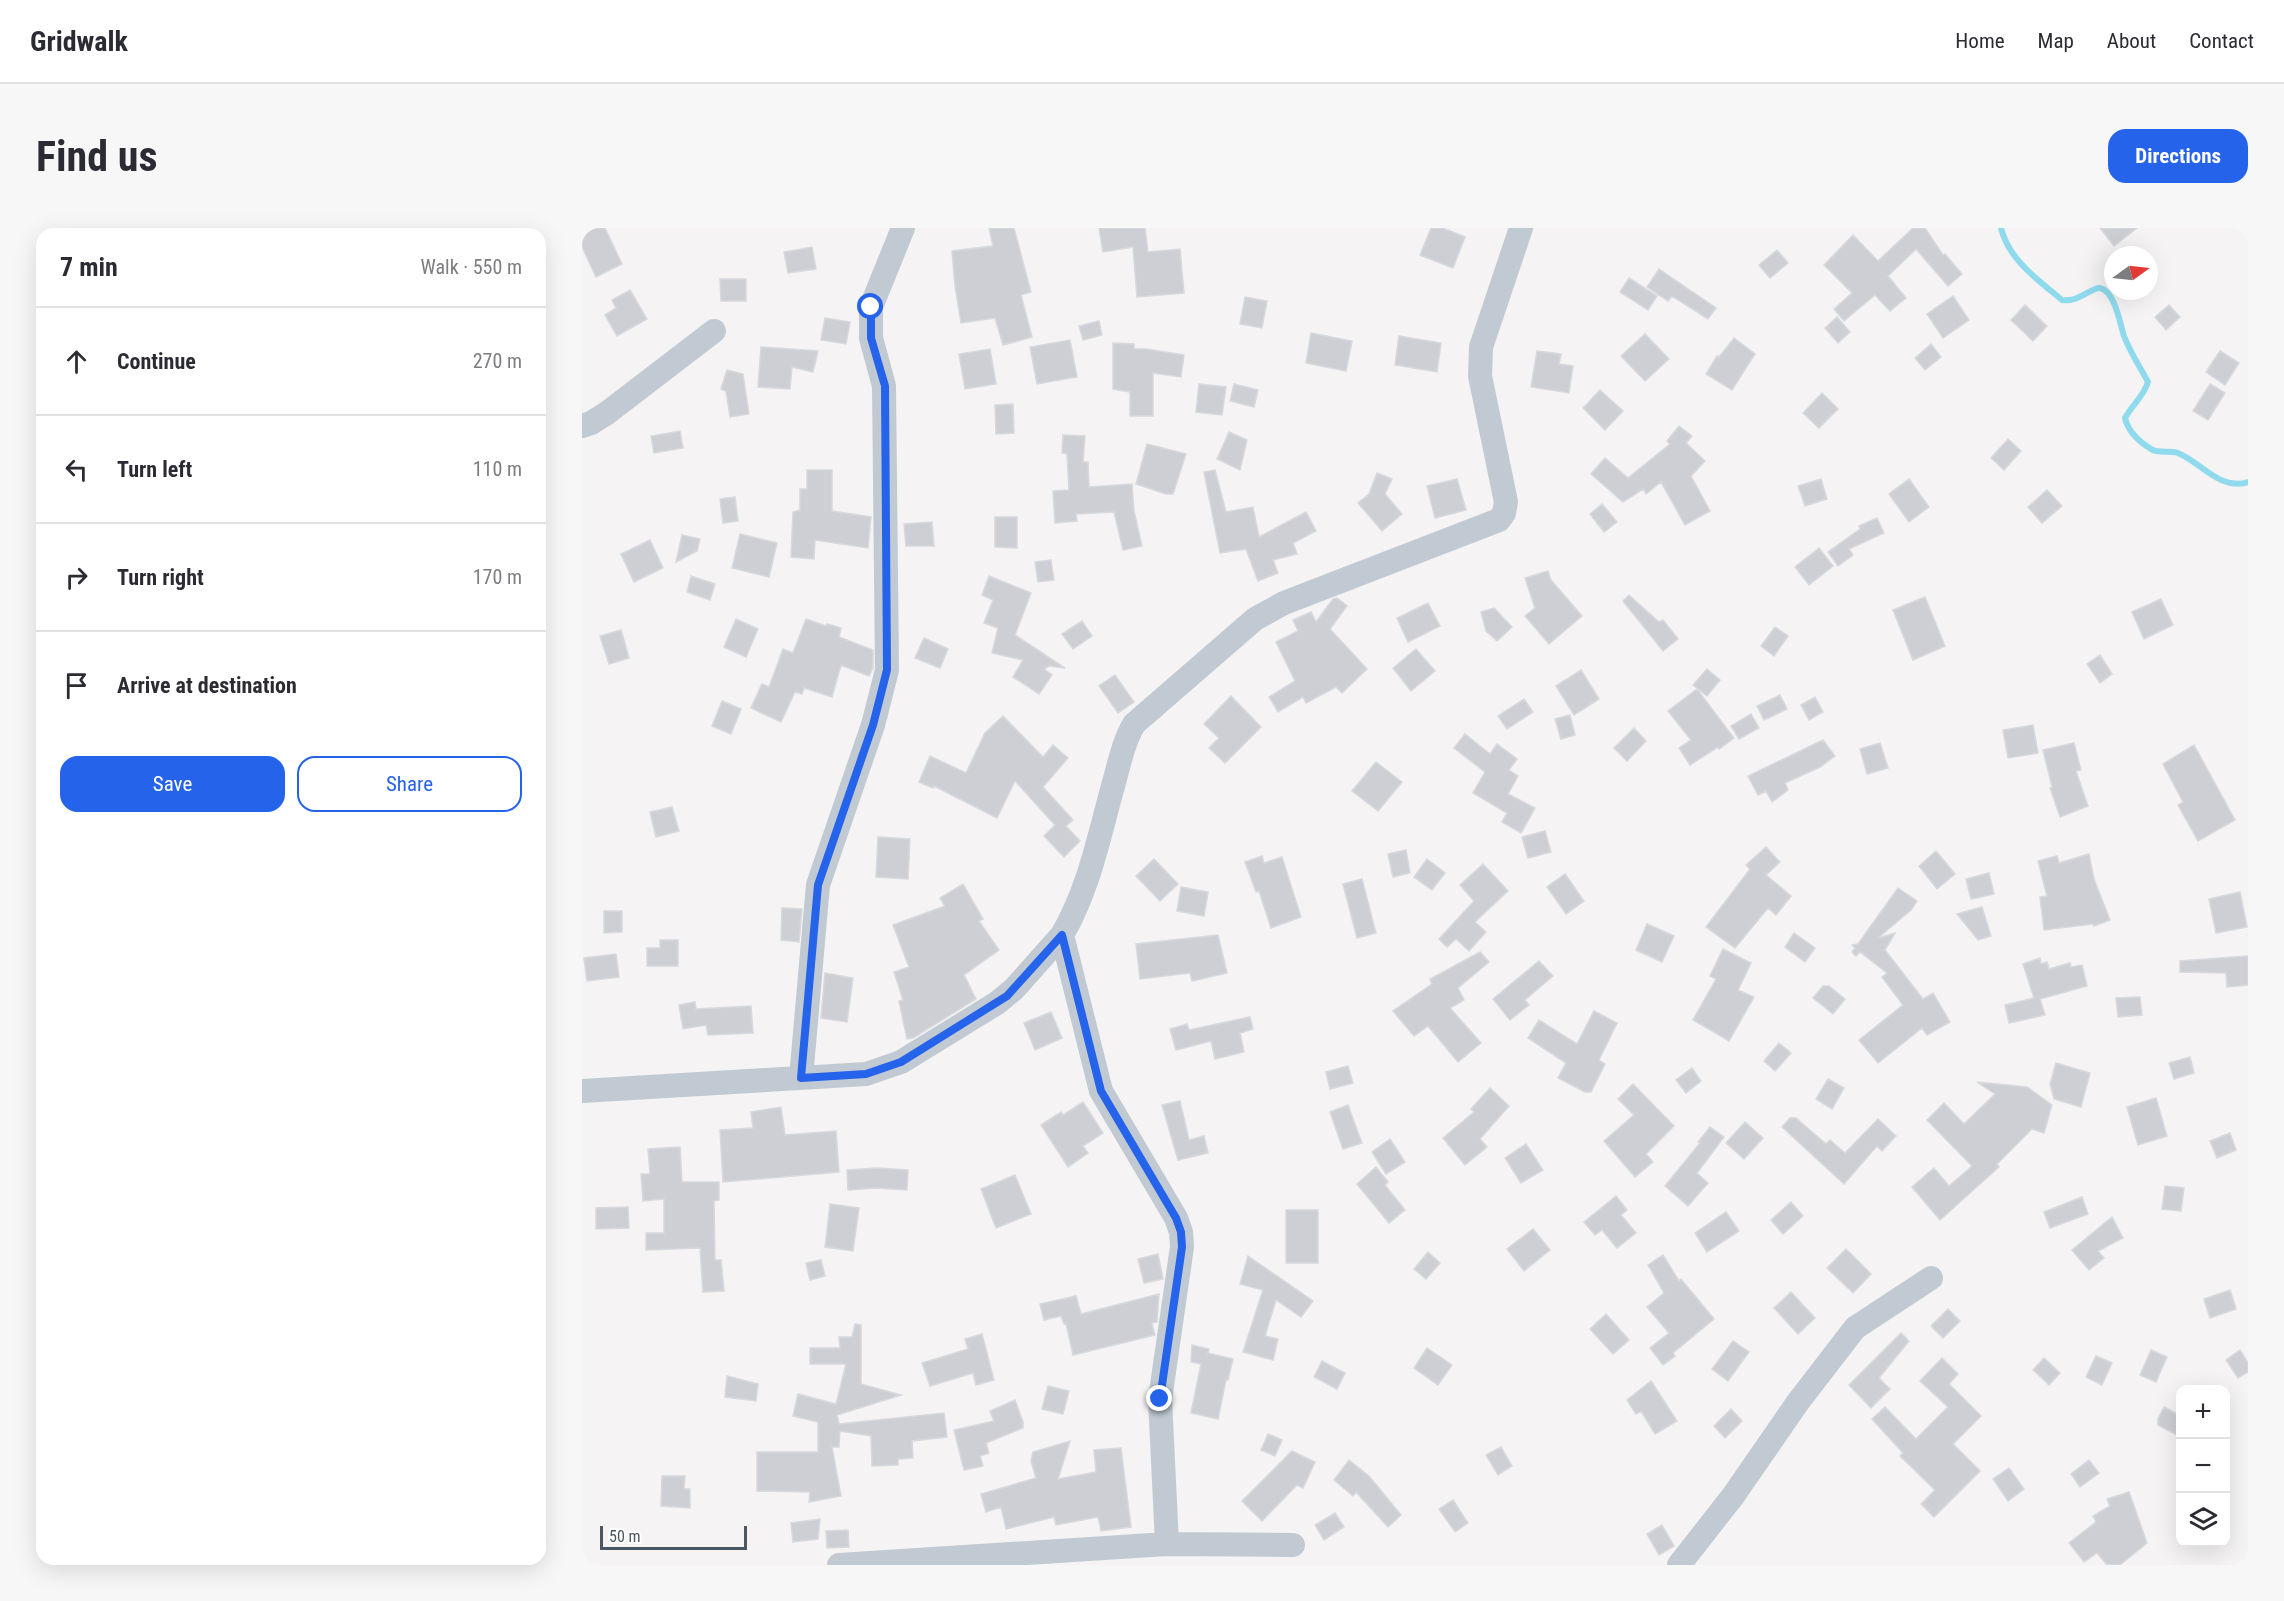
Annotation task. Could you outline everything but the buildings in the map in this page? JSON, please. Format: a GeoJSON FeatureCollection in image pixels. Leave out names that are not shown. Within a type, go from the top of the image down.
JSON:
{"type":"FeatureCollection","features":[{"type":"Feature","properties":{"kind":"street"},"geometry":{"type":"LineString","coordinates":[[801,1078],[818,885],[873,725],[887,670],[885,386],[871,338],[871,307],[903,228]]}},
{"type":"Feature","properties":{"kind":"street"},"geometry":{"type":"LineString","coordinates":[[582,1091],[866,1074],[901,1062],[1007,996],[1062,935],[1086,883],[1124,746],[1134,724],[1255,619],[1268,611],[1409,553],[1486,526],[1499,520],[1504,513],[1506,502],[1479,362],[1481,347],[1521,228]]}},
{"type":"Feature","properties":{"kind":"street"},"geometry":{"type":"LineString","coordinates":[[582,426],[607,413],[714,331]]}},
{"type":"Feature","properties":{"kind":"street"},"geometry":{"type":"LineString","coordinates":[[1062,935],[1101,1091],[1176,1218],[1181,1232],[1182,1247],[1160,1399],[1167,1544]]}},
{"type":"Feature","properties":{"kind":"street"},"geometry":{"type":"LineString","coordinates":[[1679,1565],[1733,1496],[1798,1402],[1856,1328],[1931,1278]]}},
{"type":"Feature","properties":{"kind":"street"},"geometry":{"type":"LineString","coordinates":[[839,1565],[1167,1544],[1293,1545]]}},
{"type":"Feature","properties":{"kind":"waterway"},"geometry":{"type":"LineString","coordinates":[[2001,228],[2010,250],[2017,259],[2062,300],[2074,299],[2097,288],[2105,290],[2110,295],[2126,342],[2148,382],[2144,392],[2125,418],[2128,427],[2138,439],[2154,450],[2178,453],[2187,457],[2212,475],[2229,483],[2248,482]]}},
{"type":"Feature","properties":{"kind":"route"},"geometry":{"type":"LineString","coordinates":[[871,307],[871,338],[885,386],[887,670],[873,725],[818,885],[801,1078],[866,1074],[901,1062],[1007,996],[1062,935],[1101,1091],[1176,1218],[1181,1232],[1182,1247],[1160,1399]]}}]}
